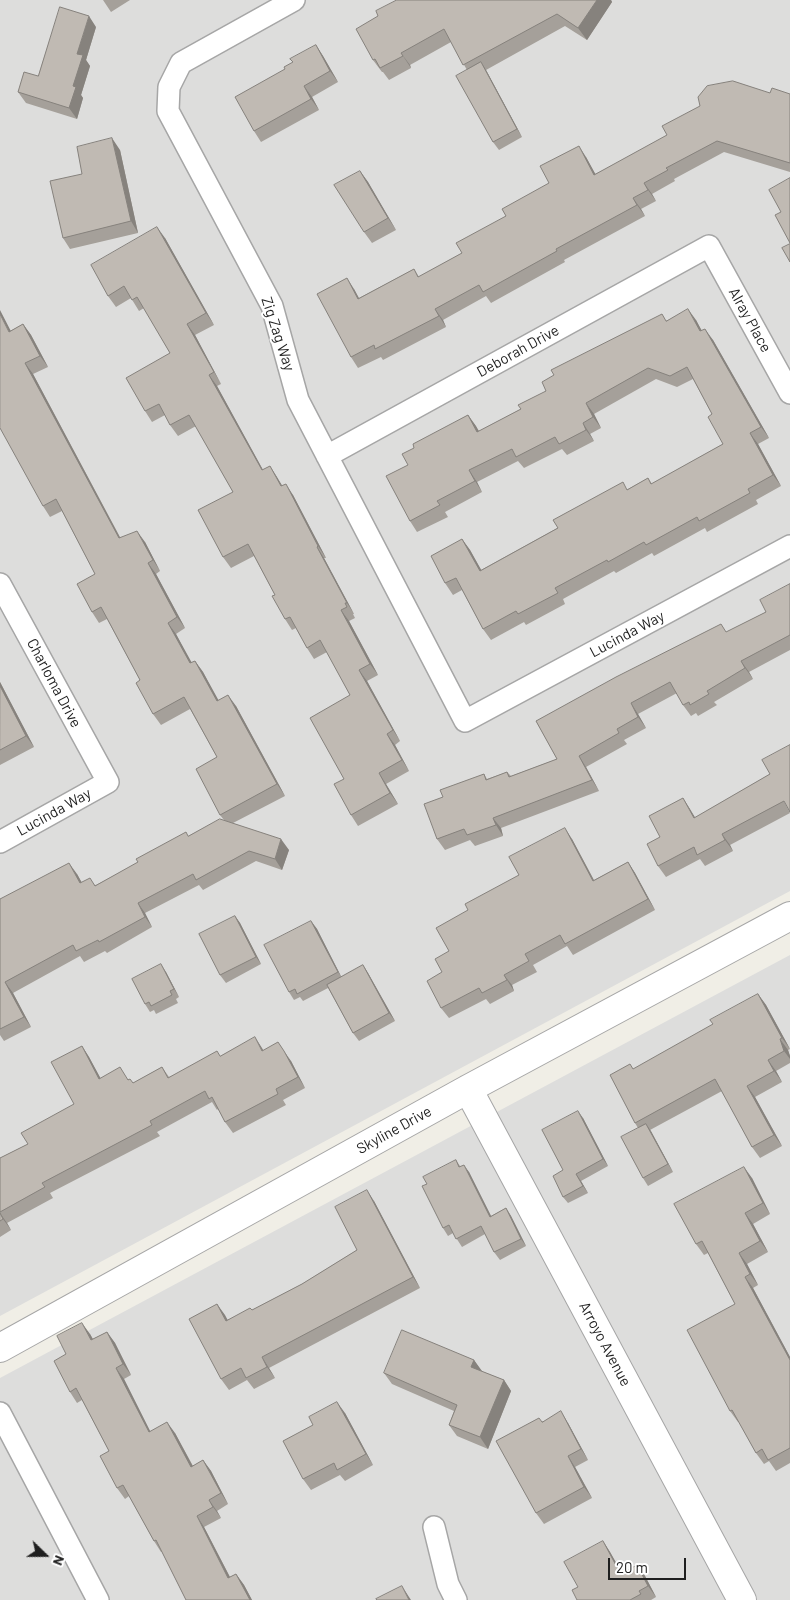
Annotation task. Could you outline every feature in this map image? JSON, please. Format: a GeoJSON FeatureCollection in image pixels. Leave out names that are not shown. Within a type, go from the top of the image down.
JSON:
{"type":"FeatureCollection","features":[{"type":"Feature","properties":{"kind":"street","name":"Zig Zag Way"},"geometry":{"type":"LineString","coordinates":[[294,0],[181,63],[169,87],[168,112],[272,306],[298,400],[465,721]]}},
{"type":"Feature","properties":{"kind":"street","name":"Deborah Drive"},"geometry":{"type":"LineString","coordinates":[[327,456],[709,246]]}},
{"type":"Feature","properties":{"kind":"street","name":"Alray Place"},"geometry":{"type":"LineString","coordinates":[[709,246],[790,393]]}},
{"type":"Feature","properties":{"kind":"street","name":"Lucinda Way"},"geometry":{"type":"LineString","coordinates":[[465,721],[790,546]]}},
{"type":"Feature","properties":{"kind":"street","name":"Charloma Drive"},"geometry":{"type":"LineString","coordinates":[[0,584],[108,782]]}},
{"type":"Feature","properties":{"kind":"street","name":"Lucinda Way"},"geometry":{"type":"LineString","coordinates":[[0,842],[108,782]]}},
{"type":"Feature","properties":{"kind":"street","name":"Skyline Drive"},"geometry":{"type":"LineString","coordinates":[[0,1348],[468,1089],[790,916]]}},
{"type":"Feature","properties":{"kind":"street","name":"Arroyo Avenue"},"geometry":{"type":"LineString","coordinates":[[468,1089],[742,1600]]}},
{"type":"Feature","properties":{"kind":"street"},"geometry":{"type":"LineString","coordinates":[[0,1413],[98,1600]]}},
{"type":"Feature","properties":{"kind":"street"},"geometry":{"type":"LineString","coordinates":[[434,1527],[448,1584],[456,1600]]}},
{"type":"Feature","properties":{"kind":"shaded area"},"geometry":{"type":"Polygon","coordinates":[[[0,0],[790,0],[790,891],[0,1316],[0,0]]]}},
{"type":"Feature","properties":{"kind":"shaded area"},"geometry":{"type":"Polygon","coordinates":[[[790,955],[790,1600],[0,1600],[0,1378],[790,955]]]}},
{"type":"Feature","properties":{"kind":"building"},"geometry":{"type":"Polygon","coordinates":[[[397,0],[597,0],[578,28],[557,14],[463,65],[444,29],[401,53],[403,56],[380,68],[375,59],[373,60],[356,29],[378,16],[376,11],[397,0]]]}},
{"type":"Feature","properties":{"kind":"building"},"geometry":{"type":"Polygon","coordinates":[[[60,7],[89,16],[77,54],[83,55],[73,86],[76,87],[69,108],[18,92],[24,72],[38,76],[60,7]]]}},
{"type":"Feature","properties":{"kind":"building"},"geometry":{"type":"Polygon","coordinates":[[[316,45],[330,71],[304,86],[311,99],[254,131],[235,97],[285,69],[284,67],[293,62],[290,59],[316,45]]]}},
{"type":"Feature","properties":{"kind":"building"},"geometry":{"type":"Polygon","coordinates":[[[481,62],[517,129],[493,142],[456,76],[481,62]]]}},
{"type":"Feature","properties":{"kind":"building"},"geometry":{"type":"Polygon","coordinates":[[[733,81],[770,93],[772,88],[790,94],[790,163],[717,141],[666,168],[668,170],[644,183],[648,190],[633,198],[637,205],[556,249],[557,251],[483,292],[479,285],[435,309],[439,316],[375,349],[374,345],[351,357],[317,294],[347,278],[358,299],[414,269],[418,277],[462,253],[456,243],[506,216],[502,209],[549,183],[540,166],[579,146],[594,175],[667,135],[662,126],[700,106],[698,97],[707,86],[733,81]]]}},
{"type":"Feature","properties":{"kind":"building"},"geometry":{"type":"Polygon","coordinates":[[[112,138],[131,221],[63,238],[50,181],[82,174],[77,147],[112,138]]]}},
{"type":"Feature","properties":{"kind":"building"},"geometry":{"type":"Polygon","coordinates":[[[360,171],[388,218],[364,232],[334,185],[360,171]]]}},
{"type":"Feature","properties":{"kind":"building"},"geometry":{"type":"Polygon","coordinates":[[[790,178],[790,243],[775,215],[781,212],[769,190],[790,178]]]}},
{"type":"Feature","properties":{"kind":"building"},"geometry":{"type":"Polygon","coordinates":[[[157,227],[206,313],[187,324],[214,372],[209,375],[262,470],[270,466],[281,486],[286,484],[347,603],[345,603],[347,607],[341,610],[370,664],[359,670],[393,730],[387,734],[402,760],[379,773],[390,793],[351,815],[334,784],[344,779],[310,718],[350,695],[320,640],[307,648],[290,617],[285,619],[272,596],[275,595],[248,544],[223,557],[198,510],[233,492],[189,415],[170,425],[159,404],[145,411],[126,378],[170,353],[137,297],[132,300],[124,286],[108,296],[91,265],[157,227]]]}},
{"type":"Feature","properties":{"kind":"building"},"geometry":{"type":"Polygon","coordinates":[[[790,244],[790,262],[782,248],[790,244]]]}},
{"type":"Feature","properties":{"kind":"building"},"geometry":{"type":"Polygon","coordinates":[[[688,309],[700,331],[705,329],[761,427],[750,433],[773,475],[748,489],[750,493],[699,521],[697,517],[646,545],[644,542],[608,562],[607,560],[555,588],[558,593],[518,614],[516,611],[483,629],[456,578],[445,583],[431,556],[462,539],[480,571],[558,528],[553,520],[623,482],[627,490],[648,478],[651,484],[723,444],[708,417],[712,414],[687,367],[670,376],[648,368],[586,403],[593,417],[583,423],[586,430],[559,444],[555,437],[516,457],[512,449],[469,470],[475,481],[437,501],[440,505],[410,521],[386,476],[408,465],[402,454],[414,448],[413,444],[468,415],[477,432],[521,409],[518,405],[546,391],[542,382],[554,375],[551,370],[662,314],[666,321],[688,309]]]}},
{"type":"Feature","properties":{"kind":"building"},"geometry":{"type":"Polygon","coordinates":[[[0,314],[9,332],[23,324],[40,356],[25,363],[119,538],[137,531],[153,560],[148,563],[177,617],[168,623],[190,663],[195,661],[217,701],[228,695],[277,784],[220,815],[196,769],[217,757],[184,697],[153,714],[136,683],[140,680],[101,607],[92,612],[77,584],[95,574],[56,499],[43,506],[0,428],[0,314]]]}},
{"type":"Feature","properties":{"kind":"building"},"geometry":{"type":"Polygon","coordinates":[[[790,584],[790,635],[741,661],[745,668],[707,691],[709,694],[690,705],[689,702],[683,705],[670,682],[631,703],[638,717],[617,729],[619,733],[579,756],[592,780],[493,818],[496,825],[467,835],[464,829],[437,839],[424,804],[443,797],[440,790],[484,774],[486,780],[507,772],[509,777],[557,759],[536,721],[616,677],[721,624],[726,632],[766,612],[760,600],[790,584]]]}},
{"type":"Feature","properties":{"kind":"building"},"geometry":{"type":"Polygon","coordinates":[[[0,686],[26,736],[0,750],[0,686]]]}},
{"type":"Feature","properties":{"kind":"building"},"geometry":{"type":"Polygon","coordinates":[[[790,745],[790,812],[784,801],[722,834],[725,840],[697,855],[694,847],[658,866],[647,844],[660,837],[649,816],[683,798],[694,818],[770,774],[762,760],[790,745]]]}},
{"type":"Feature","properties":{"kind":"building"},"geometry":{"type":"Polygon","coordinates":[[[220,819],[281,839],[275,859],[249,851],[196,880],[193,874],[138,903],[145,917],[99,942],[98,940],[76,951],[73,945],[5,982],[24,1017],[0,1029],[0,899],[69,863],[80,883],[90,878],[95,886],[138,862],[136,859],[186,832],[188,836],[220,819]]]}},
{"type":"Feature","properties":{"kind":"building"},"geometry":{"type":"Polygon","coordinates":[[[565,828],[593,881],[628,862],[648,899],[565,944],[560,935],[525,954],[529,961],[504,975],[507,980],[482,993],[479,988],[441,1008],[427,981],[442,972],[435,959],[449,951],[436,928],[468,910],[465,904],[519,875],[509,857],[565,828]]]}},
{"type":"Feature","properties":{"kind":"building"},"geometry":{"type":"Polygon","coordinates":[[[235,916],[256,957],[220,975],[199,934],[235,916]]]}},
{"type":"Feature","properties":{"kind":"building"},"geometry":{"type":"Polygon","coordinates":[[[311,921],[338,972],[297,994],[295,989],[289,992],[264,945],[311,921]]]}},
{"type":"Feature","properties":{"kind":"building"},"geometry":{"type":"Polygon","coordinates":[[[161,964],[174,989],[170,991],[172,995],[151,1006],[149,1002],[145,1004],[132,979],[161,964]]]}},
{"type":"Feature","properties":{"kind":"building"},"geometry":{"type":"Polygon","coordinates":[[[363,965],[389,1013],[353,1033],[327,985],[363,965]]]}},
{"type":"Feature","properties":{"kind":"building"},"geometry":{"type":"Polygon","coordinates":[[[758,994],[782,1038],[780,1039],[784,1051],[768,1060],[774,1071],[747,1086],[774,1135],[752,1147],[715,1079],[635,1123],[610,1075],[630,1064],[633,1069],[713,1024],[710,1020],[758,994]]]}},
{"type":"Feature","properties":{"kind":"building"},"geometry":{"type":"Polygon","coordinates":[[[255,1037],[262,1051],[278,1042],[298,1077],[276,1089],[278,1094],[225,1122],[212,1097],[209,1099],[205,1091],[150,1121],[152,1125],[42,1183],[45,1187],[0,1212],[0,1158],[28,1144],[21,1133],[74,1104],[51,1062],[82,1046],[99,1079],[120,1067],[128,1080],[130,1079],[133,1083],[162,1067],[168,1078],[217,1051],[220,1056],[255,1037]]]}},
{"type":"Feature","properties":{"kind":"building"},"geometry":{"type":"Polygon","coordinates":[[[578,1111],[603,1159],[576,1174],[583,1186],[563,1197],[553,1176],[563,1170],[542,1130],[578,1111]]]}},
{"type":"Feature","properties":{"kind":"building"},"geometry":{"type":"Polygon","coordinates":[[[646,1124],[668,1164],[643,1178],[621,1137],[646,1124]]]}},
{"type":"Feature","properties":{"kind":"building"},"geometry":{"type":"Polygon","coordinates":[[[456,1160],[459,1167],[464,1165],[490,1217],[506,1208],[521,1239],[494,1252],[481,1226],[456,1239],[449,1225],[443,1228],[422,1186],[427,1184],[423,1177],[456,1160]]]}},
{"type":"Feature","properties":{"kind":"building"},"geometry":{"type":"Polygon","coordinates":[[[744,1167],[763,1203],[745,1213],[760,1241],[739,1253],[750,1274],[745,1277],[790,1360],[790,1448],[768,1460],[762,1449],[756,1453],[732,1410],[730,1411],[687,1330],[735,1304],[702,1241],[696,1244],[674,1204],[744,1167]]]}},
{"type":"Feature","properties":{"kind":"building"},"geometry":{"type":"Polygon","coordinates":[[[367,1190],[413,1277],[262,1357],[267,1367],[246,1378],[241,1368],[221,1379],[189,1319],[217,1304],[226,1321],[302,1284],[357,1250],[335,1207],[367,1190]]]}},
{"type":"Feature","properties":{"kind":"building"},"geometry":{"type":"Polygon","coordinates":[[[82,1323],[91,1340],[107,1332],[123,1364],[116,1368],[149,1432],[167,1422],[191,1467],[203,1460],[221,1493],[209,1500],[213,1507],[197,1516],[228,1578],[236,1574],[250,1600],[186,1600],[156,1540],[154,1541],[123,1485],[117,1488],[100,1456],[109,1451],[76,1388],[70,1392],[54,1361],[66,1354],[57,1336],[82,1323]]]}},
{"type":"Feature","properties":{"kind":"building"},"geometry":{"type":"Polygon","coordinates":[[[402,1330],[474,1360],[471,1367],[504,1380],[480,1437],[449,1425],[457,1405],[384,1373],[402,1330]]]}},
{"type":"Feature","properties":{"kind":"building"},"geometry":{"type":"Polygon","coordinates":[[[337,1402],[366,1454],[337,1470],[334,1463],[303,1479],[283,1441],[313,1425],[309,1417],[337,1402]]]}},
{"type":"Feature","properties":{"kind":"building"},"geometry":{"type":"Polygon","coordinates":[[[561,1411],[581,1449],[568,1456],[584,1487],[536,1513],[496,1441],[539,1418],[542,1422],[561,1411]]]}},
{"type":"Feature","properties":{"kind":"building"},"geometry":{"type":"Polygon","coordinates":[[[603,1541],[619,1571],[626,1567],[628,1570],[637,1565],[648,1586],[639,1591],[641,1594],[630,1600],[577,1600],[572,1590],[578,1587],[564,1562],[603,1541]]]}},
{"type":"Feature","properties":{"kind":"building"},"geometry":{"type":"Polygon","coordinates":[[[402,1586],[409,1600],[376,1599],[402,1586]]]}}]}
